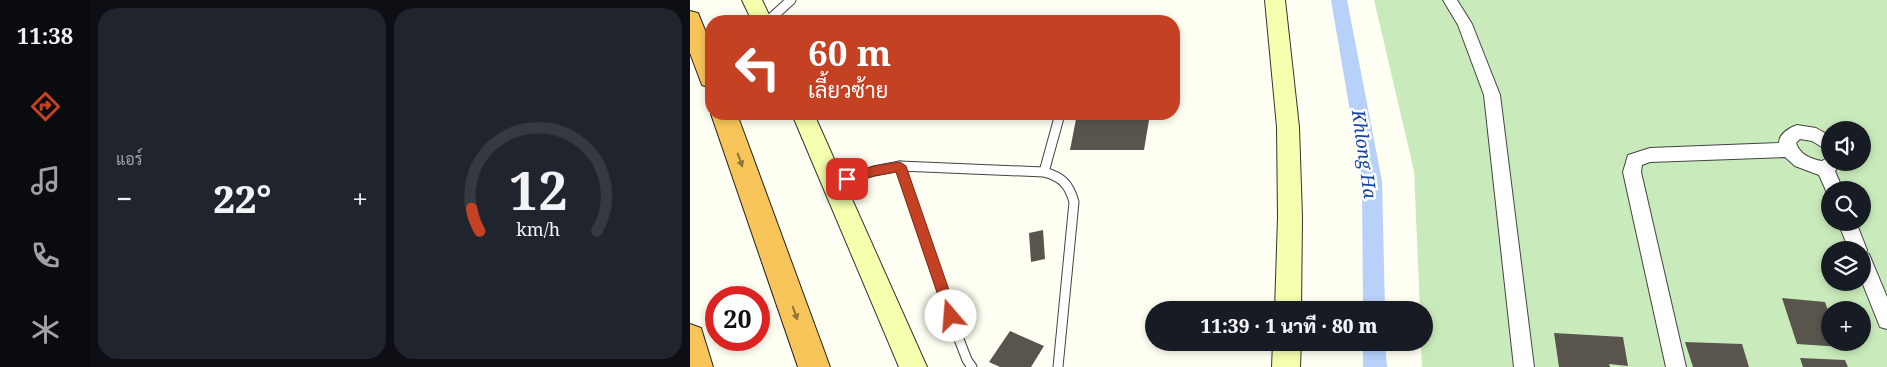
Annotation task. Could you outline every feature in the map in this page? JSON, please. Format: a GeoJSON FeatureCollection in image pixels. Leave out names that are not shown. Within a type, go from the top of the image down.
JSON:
{"type":"FeatureCollection","features":[{"type":"Feature","properties":{"kind":"highway"},"geometry":{"type":"LineString","coordinates":[[690,19],[705,61]]}},
{"type":"Feature","properties":{"kind":"highway"},"geometry":{"type":"LineString","coordinates":[[726,120],[814,367]]}},
{"type":"Feature","properties":{"kind":"highway"},"geometry":{"type":"LineString","coordinates":[[690,339],[698,367]]}},
{"type":"Feature","properties":{"kind":"street"},"geometry":{"type":"LineString","coordinates":[[752,0],[759,15]]}},
{"type":"Feature","properties":{"kind":"street"},"geometry":{"type":"LineString","coordinates":[[1274,0],[1288,127],[1290,217],[1288,301]]}},
{"type":"Feature","properties":{"kind":"street"},"geometry":{"type":"LineString","coordinates":[[1450,0],[1465,24],[1492,95],[1524,367]]}},
{"type":"Feature","properties":{"kind":"street"},"geometry":{"type":"LineString","coordinates":[[806,120],[913,367]]}},
{"type":"Feature","properties":{"kind":"street"},"geometry":{"type":"LineString","coordinates":[[1821,139],[1816,135],[1797,132],[1787,141],[1789,150],[1802,164],[1821,165]]}},
{"type":"Feature","properties":{"kind":"street"},"geometry":{"type":"LineString","coordinates":[[1676,367],[1632,172],[1634,160],[1650,155],[1789,150]]}},
{"type":"Feature","properties":{"kind":"street"},"geometry":{"type":"LineString","coordinates":[[1871,282],[1887,320]]}},
{"type":"Feature","properties":{"kind":"street"},"geometry":{"type":"LineString","coordinates":[[1286,367],[1287,351]]}},
{"type":"Feature","properties":{"kind":"lane"},"geometry":{"type":"LineString","coordinates":[[775,15],[792,0]]}},
{"type":"Feature","properties":{"kind":"lane"},"geometry":{"type":"LineString","coordinates":[[1044,172],[1058,120]]}},
{"type":"Feature","properties":{"kind":"lane"},"geometry":{"type":"LineString","coordinates":[[833,183],[874,171],[900,166],[1044,172],[1064,179],[1070,188],[1074,202],[1058,367]]}},
{"type":"Feature","properties":{"kind":"lane"},"geometry":{"type":"LineString","coordinates":[[900,166],[957,334],[967,360],[972,367]]}},
{"type":"Feature","properties":{"kind":"green space"},"geometry":{"type":"Polygon","coordinates":[[[1374,0],[1887,0],[1887,367],[1422,367],[1421,351],[1433,351],[1433,301],[1420,301],[1414,171],[1374,0]]]}},
{"type":"Feature","properties":{"kind":"building"},"geometry":{"type":"Polygon","coordinates":[[[1076,120],[1149,120],[1144,150],[1070,150],[1076,120]]]}},
{"type":"Feature","properties":{"kind":"building"},"geometry":{"type":"Polygon","coordinates":[[[1043,230],[1045,259],[1031,262],[1029,233],[1043,230]]]}},
{"type":"Feature","properties":{"kind":"building"},"geometry":{"type":"Polygon","coordinates":[[[1782,298],[1821,302],[1821,346],[1797,344],[1782,298]]]}},
{"type":"Feature","properties":{"kind":"building"},"geometry":{"type":"Polygon","coordinates":[[[1010,331],[1044,346],[1031,367],[1000,367],[989,362],[1010,331]]]}},
{"type":"Feature","properties":{"kind":"building"},"geometry":{"type":"Polygon","coordinates":[[[1554,333],[1623,337],[1628,366],[1609,364],[1610,367],[1559,367],[1554,333]]]}},
{"type":"Feature","properties":{"kind":"building"},"geometry":{"type":"Polygon","coordinates":[[[1685,342],[1742,344],[1749,367],[1693,367],[1685,342]]]}},
{"type":"Feature","properties":{"kind":"building"},"geometry":{"type":"Polygon","coordinates":[[[1800,358],[1845,360],[1848,367],[1803,367],[1800,358]]]}},
{"type":"Feature","properties":{"kind":"waterway","name":"Khlong Ha"},"geometry":{"type":"LineString","coordinates":[[1339,0],[1372,181],[1374,301]]}},
{"type":"Feature","properties":{"kind":"waterway","name":"Khlong Ha"},"geometry":{"type":"LineString","coordinates":[[1374,351],[1375,367]]}},
{"type":"Feature","properties":{"kind":"route"},"geometry":{"type":"LineString","coordinates":[[847,179],[900,166],[951,316]]}}]}
